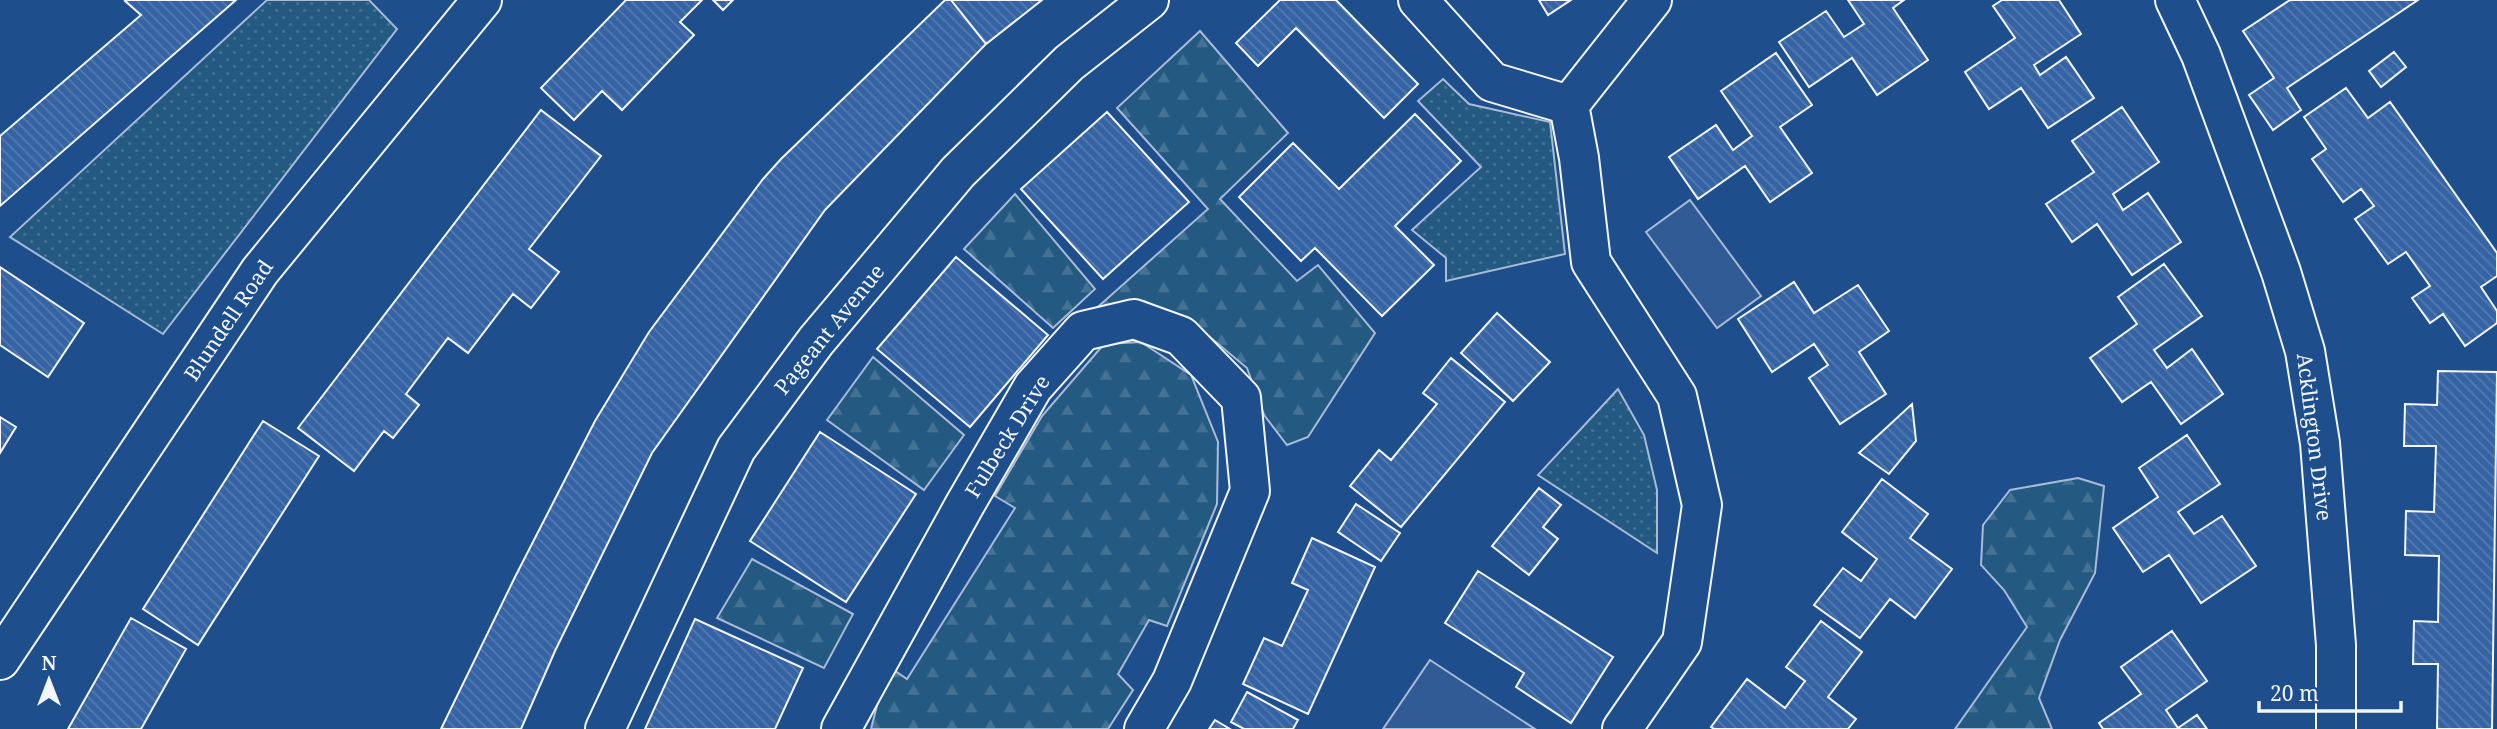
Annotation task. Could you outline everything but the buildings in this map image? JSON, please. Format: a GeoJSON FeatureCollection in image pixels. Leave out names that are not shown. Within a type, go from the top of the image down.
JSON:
{"type":"FeatureCollection","features":[{"type":"Feature","properties":{"kind":"street","name":"Blundell Road"},"geometry":{"type":"LineString","coordinates":[[0,660],[260,271],[482,0]]}},
{"type":"Feature","properties":{"kind":"street","name":"Pageant Avenue"},"geometry":{"type":"LineString","coordinates":[[605,729],[736,449],[808,352],[958,172],[1069,63],[1149,0]]}},
{"type":"Feature","properties":{"kind":"street"},"geometry":{"type":"LineString","coordinates":[[1418,0],[1492,82],[1569,105]]}},
{"type":"Feature","properties":{"kind":"street"},"geometry":{"type":"LineString","coordinates":[[1622,729],[1682,642],[1702,505],[1677,396],[1591,262],[1579,158],[1569,105],[1652,0]]}},
{"type":"Feature","properties":{"kind":"street","name":"Acklington Drive"},"geometry":{"type":"LineString","coordinates":[[2175,0],[2206,68],[2281,272],[2305,351],[2320,443],[2335,631],[2336,729]]}},
{"type":"Feature","properties":{"kind":"street","name":"Fulbeck Drive"},"geometry":{"type":"LineString","coordinates":[[841,729],[1033,387],[1083,331],[1134,319],[1181,336],[1241,398],[1250,491],[1172,681],[1144,729]]}},
{"type":"Feature","properties":{"kind":"green space"},"geometry":{"type":"Polygon","coordinates":[[[267,0],[369,0],[397,29],[163,334],[10,237],[267,0]]]}},
{"type":"Feature","properties":{"kind":"green space"},"geometry":{"type":"Polygon","coordinates":[[[1200,31],[1288,133],[1220,199],[1297,281],[1318,265],[1375,333],[1308,437],[1287,445],[1264,415],[1247,368],[1198,327],[1144,301],[1091,313],[1208,209],[1117,108],[1200,31]]]}},
{"type":"Feature","properties":{"kind":"green space"},"geometry":{"type":"Polygon","coordinates":[[[1443,79],[1469,104],[1550,122],[1565,254],[1446,281],[1446,258],[1412,230],[1481,167],[1418,101],[1443,79]]]}},
{"type":"Feature","properties":{"kind":"green space"},"geometry":{"type":"Polygon","coordinates":[[[1015,194],[1095,289],[1053,328],[964,249],[1015,194]]]}},
{"type":"Feature","properties":{"kind":"green space"},"geometry":{"type":"Polygon","coordinates":[[[1141,342],[1191,375],[1218,442],[1217,504],[1167,626],[1149,620],[1118,674],[1133,690],[1108,729],[871,729],[879,698],[895,671],[907,679],[1015,508],[995,496],[1042,416],[1104,344],[1141,342]]]}},
{"type":"Feature","properties":{"kind":"green space"},"geometry":{"type":"Polygon","coordinates":[[[873,357],[964,435],[924,490],[827,420],[873,357]]]}},
{"type":"Feature","properties":{"kind":"green space"},"geometry":{"type":"Polygon","coordinates":[[[1618,389],[1644,435],[1657,490],[1657,553],[1538,475],[1618,389]]]}},
{"type":"Feature","properties":{"kind":"green space"},"geometry":{"type":"Polygon","coordinates":[[[2078,478],[2104,486],[2095,573],[2060,640],[2039,698],[2052,729],[1955,729],[2027,627],[2004,590],[1981,565],[1983,525],[2010,490],[2078,478]]]}},
{"type":"Feature","properties":{"kind":"green space"},"geometry":{"type":"Polygon","coordinates":[[[752,559],[853,614],[824,668],[717,618],[752,559]]]}},
{"type":"Feature","properties":{"kind":"shaded area"},"geometry":{"type":"Polygon","coordinates":[[[1690,200],[1761,296],[1717,328],[1646,232],[1690,200]]]}},
{"type":"Feature","properties":{"kind":"shaded area"},"geometry":{"type":"Polygon","coordinates":[[[1430,660],[1535,729],[1383,729],[1430,660]]]}}]}
